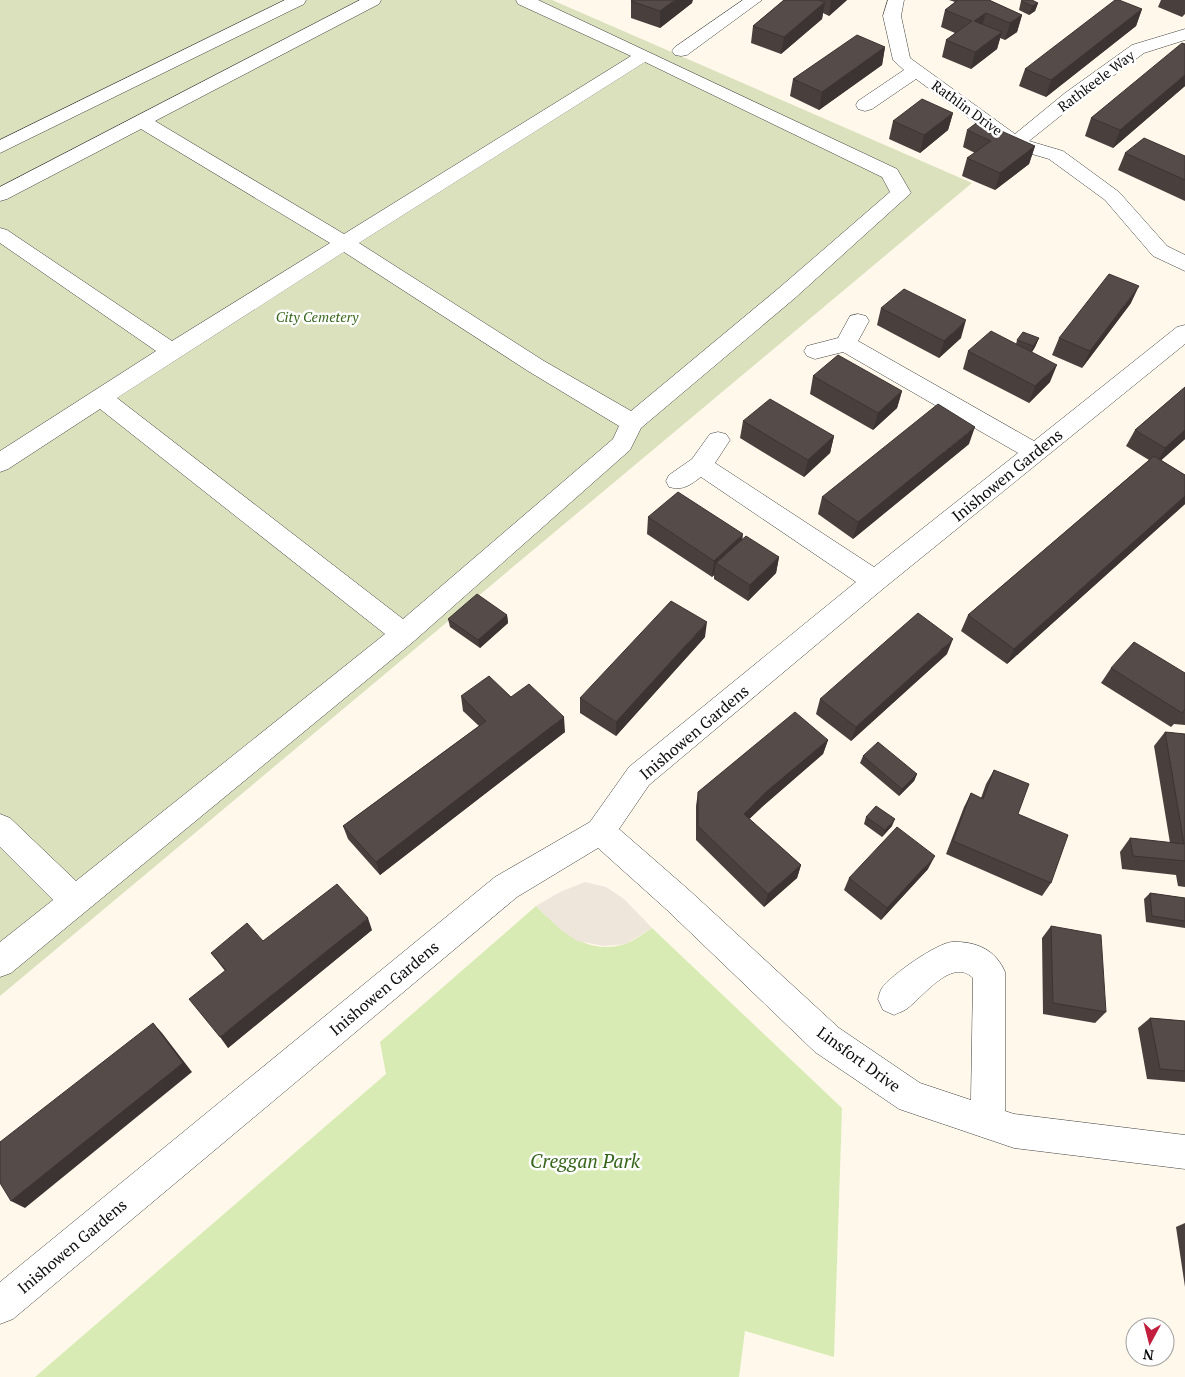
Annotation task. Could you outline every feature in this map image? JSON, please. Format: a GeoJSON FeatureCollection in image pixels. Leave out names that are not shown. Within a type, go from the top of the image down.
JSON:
{"type":"FeatureCollection","features":[{"type":"Feature","properties":{"kind":"street"},"geometry":{"type":"LineString","coordinates":[[0,194],[141,121],[292,22],[298,0]]}},
{"type":"Feature","properties":{"kind":"street"},"geometry":{"type":"LineString","coordinates":[[0,147],[292,22],[373,0]]}},
{"type":"Feature","properties":{"kind":"street"},"geometry":{"type":"LineString","coordinates":[[0,962],[404,634],[622,444],[632,423],[787,293],[901,193],[890,173],[644,55],[524,0]]}},
{"type":"Feature","properties":{"kind":"street"},"geometry":{"type":"LineString","coordinates":[[681,51],[754,0]]}},
{"type":"Feature","properties":{"kind":"street","name":"Rathlin Drive"},"geometry":{"type":"LineString","coordinates":[[896,0],[892,16],[902,60],[1015,143],[1056,154],[1112,196],[1160,251],[1185,264]]}},
{"type":"Feature","properties":{"kind":"street","name":"Rathkeele Way"},"geometry":{"type":"LineString","coordinates":[[1015,143],[1072,97],[1138,49],[1185,34]]}},
{"type":"Feature","properties":{"kind":"street"},"geometry":{"type":"LineString","coordinates":[[0,462],[172,350],[644,55]]}},
{"type":"Feature","properties":{"kind":"street","name":"Rathlin Drive"},"geometry":{"type":"LineString","coordinates":[[866,105],[916,70]]}},
{"type":"Feature","properties":{"kind":"street"},"geometry":{"type":"LineString","coordinates":[[141,121],[344,243],[536,366],[632,423]]}},
{"type":"Feature","properties":{"kind":"street"},"geometry":{"type":"LineString","coordinates":[[0,234],[172,350]]}},
{"type":"Feature","properties":{"kind":"street"},"geometry":{"type":"LineString","coordinates":[[846,344],[858,321]]}},
{"type":"Feature","properties":{"kind":"street","name":"Inishowen Gardens"},"geometry":{"type":"LineString","coordinates":[[0,1306],[506,887],[600,830],[639,776],[875,581],[1185,332]]}},
{"type":"Feature","properties":{"kind":"street"},"geometry":{"type":"LineString","coordinates":[[815,351],[846,344],[1035,452]]}},
{"type":"Feature","properties":{"kind":"street"},"geometry":{"type":"LineString","coordinates":[[100,398],[404,634]]}},
{"type":"Feature","properties":{"kind":"street"},"geometry":{"type":"LineString","coordinates":[[678,481],[701,465],[718,440]]}},
{"type":"Feature","properties":{"kind":"street"},"geometry":{"type":"LineString","coordinates":[[701,465],[875,581]]}},
{"type":"Feature","properties":{"kind":"street"},"geometry":{"type":"LineString","coordinates":[[0,828],[76,902]]}},
{"type":"Feature","properties":{"kind":"street","name":"Linsfort Drive"},"geometry":{"type":"LineString","coordinates":[[600,830],[678,900],[827,1040],[911,1097],[1014,1132],[1185,1152]]}},
{"type":"Feature","properties":{"kind":"street"},"geometry":{"type":"LineString","coordinates":[[894,999],[924,972],[951,956],[978,960],[989,972],[988,1123]]}},
{"type":"Feature","properties":{"kind":"green space","name":"City Cemetery"},"geometry":{"type":"Polygon","coordinates":[[[0,0],[552,0],[972,183],[0,996],[0,0]]]}},
{"type":"Feature","properties":{"kind":"green space","name":"Creggan Park"},"geometry":{"type":"Polygon","coordinates":[[[536,906],[565,932],[587,944],[611,947],[625,944],[652,928],[842,1108],[834,1357],[745,1331],[739,1377],[35,1377],[386,1074],[380,1042],[536,906]]]}},
{"type":"Feature","properties":{"kind":"shaded area"},"geometry":{"type":"Polygon","coordinates":[[[585,882],[606,887],[624,899],[652,928],[626,944],[604,946],[577,941],[560,929],[536,906],[560,892],[585,882]]]}},
{"type":"Feature","properties":{"kind":"building"},"geometry":{"type":"Polygon","coordinates":[[[632,0],[675,0],[660,11],[632,0]]]}},
{"type":"Feature","properties":{"kind":"building"},"geometry":{"type":"Polygon","coordinates":[[[784,0],[818,0],[825,2],[784,37],[753,26],[784,0]]]}},
{"type":"Feature","properties":{"kind":"building"},"geometry":{"type":"Polygon","coordinates":[[[958,0],[989,0],[1022,15],[1010,23],[986,13],[974,21],[1002,32],[975,52],[946,40],[972,21],[945,10],[958,0]]]}},
{"type":"Feature","properties":{"kind":"building"},"geometry":{"type":"Polygon","coordinates":[[[1032,0],[1038,3],[1032,6],[1021,1],[1032,0]]]}},
{"type":"Feature","properties":{"kind":"building"},"geometry":{"type":"Polygon","coordinates":[[[1115,0],[1142,9],[1051,80],[1025,69],[1115,0]]]}},
{"type":"Feature","properties":{"kind":"building"},"geometry":{"type":"Polygon","coordinates":[[[857,35],[885,47],[822,92],[793,79],[857,35]]]}},
{"type":"Feature","properties":{"kind":"building"},"geometry":{"type":"Polygon","coordinates":[[[1182,43],[1185,44],[1185,75],[1120,130],[1091,118],[1182,43]]]}},
{"type":"Feature","properties":{"kind":"building"},"geometry":{"type":"Polygon","coordinates":[[[922,99],[953,113],[924,135],[893,121],[922,99]]]}},
{"type":"Feature","properties":{"kind":"building"},"geometry":{"type":"Polygon","coordinates":[[[979,121],[1035,146],[1000,173],[967,158],[991,141],[967,130],[979,121]]]}},
{"type":"Feature","properties":{"kind":"building"},"geometry":{"type":"Polygon","coordinates":[[[1144,138],[1185,156],[1185,180],[1125,153],[1144,138]]]}},
{"type":"Feature","properties":{"kind":"building"},"geometry":{"type":"Polygon","coordinates":[[[1109,274],[1139,286],[1090,351],[1059,338],[1109,274]]]}},
{"type":"Feature","properties":{"kind":"building"},"geometry":{"type":"Polygon","coordinates":[[[904,289],[966,320],[944,341],[881,308],[904,289]]]}},
{"type":"Feature","properties":{"kind":"building"},"geometry":{"type":"Polygon","coordinates":[[[991,331],[1057,365],[1035,386],[968,351],[991,331]]]}},
{"type":"Feature","properties":{"kind":"building"},"geometry":{"type":"Polygon","coordinates":[[[1023,332],[1039,338],[1033,346],[1017,340],[1023,332]]]}},
{"type":"Feature","properties":{"kind":"building"},"geometry":{"type":"Polygon","coordinates":[[[838,355],[902,391],[878,413],[813,376],[838,355]]]}},
{"type":"Feature","properties":{"kind":"building"},"geometry":{"type":"Polygon","coordinates":[[[1185,387],[1185,430],[1165,448],[1135,430],[1185,387]]]}},
{"type":"Feature","properties":{"kind":"building"},"geometry":{"type":"Polygon","coordinates":[[[770,399],[834,436],[808,460],[743,421],[770,399]]]}},
{"type":"Feature","properties":{"kind":"building"},"geometry":{"type":"Polygon","coordinates":[[[938,404],[975,427],[858,522],[822,497],[938,404]]]}},
{"type":"Feature","properties":{"kind":"building"},"geometry":{"type":"Polygon","coordinates":[[[1154,456],[1185,475],[1185,496],[1014,649],[968,615],[1154,456]]]}},
{"type":"Feature","properties":{"kind":"building"},"geometry":{"type":"Polygon","coordinates":[[[678,492],[743,534],[714,561],[648,517],[678,492]]]}},
{"type":"Feature","properties":{"kind":"building"},"geometry":{"type":"Polygon","coordinates":[[[746,536],[779,557],[750,585],[716,563],[746,536]]]}},
{"type":"Feature","properties":{"kind":"building"},"geometry":{"type":"Polygon","coordinates":[[[477,594],[507,615],[478,640],[448,619],[477,594]]]}},
{"type":"Feature","properties":{"kind":"building"},"geometry":{"type":"Polygon","coordinates":[[[671,601],[707,622],[616,722],[580,698],[671,601]]]}},
{"type":"Feature","properties":{"kind":"building"},"geometry":{"type":"Polygon","coordinates":[[[918,613],[953,639],[856,727],[820,699],[918,613]]]}},
{"type":"Feature","properties":{"kind":"building"},"geometry":{"type":"Polygon","coordinates":[[[1134,642],[1185,673],[1185,709],[1182,713],[1111,668],[1134,642]]]}},
{"type":"Feature","properties":{"kind":"building"},"geometry":{"type":"Polygon","coordinates":[[[489,676],[511,697],[529,684],[564,717],[376,862],[343,826],[486,721],[461,696],[489,676]]]}},
{"type":"Feature","properties":{"kind":"building"},"geometry":{"type":"Polygon","coordinates":[[[795,712],[828,740],[766,792],[744,814],[801,865],[768,894],[698,826],[698,792],[795,712]]]}},
{"type":"Feature","properties":{"kind":"building"},"geometry":{"type":"Polygon","coordinates":[[[1165,732],[1185,734],[1185,861],[1133,856],[1130,838],[1184,844],[1165,732]]]}},
{"type":"Feature","properties":{"kind":"building"},"geometry":{"type":"Polygon","coordinates":[[[878,742],[917,774],[902,789],[863,756],[878,742]]]}},
{"type":"Feature","properties":{"kind":"building"},"geometry":{"type":"Polygon","coordinates":[[[994,770],[1029,784],[1018,814],[1068,835],[1051,883],[953,841],[971,793],[983,799],[994,770]]]}},
{"type":"Feature","properties":{"kind":"building"},"geometry":{"type":"Polygon","coordinates":[[[876,806],[895,819],[885,830],[866,817],[876,806]]]}},
{"type":"Feature","properties":{"kind":"building"},"geometry":{"type":"Polygon","coordinates":[[[897,827],[935,856],[887,908],[849,878],[897,827]]]}},
{"type":"Feature","properties":{"kind":"building"},"geometry":{"type":"Polygon","coordinates":[[[337,884],[368,918],[220,1037],[189,999],[226,970],[211,953],[247,923],[263,941],[337,884]]]}},
{"type":"Feature","properties":{"kind":"building"},"geometry":{"type":"Polygon","coordinates":[[[1150,893],[1185,898],[1185,921],[1152,916],[1150,893]]]}},
{"type":"Feature","properties":{"kind":"building"},"geometry":{"type":"Polygon","coordinates":[[[1051,926],[1101,935],[1106,1012],[1053,1003],[1051,926]]]}},
{"type":"Feature","properties":{"kind":"building"},"geometry":{"type":"Polygon","coordinates":[[[1150,1018],[1185,1021],[1185,1071],[1160,1069],[1150,1018]]]}},
{"type":"Feature","properties":{"kind":"building"},"geometry":{"type":"Polygon","coordinates":[[[153,1023],[183,1063],[11,1201],[0,1183],[0,1142],[153,1023]]]}}]}
